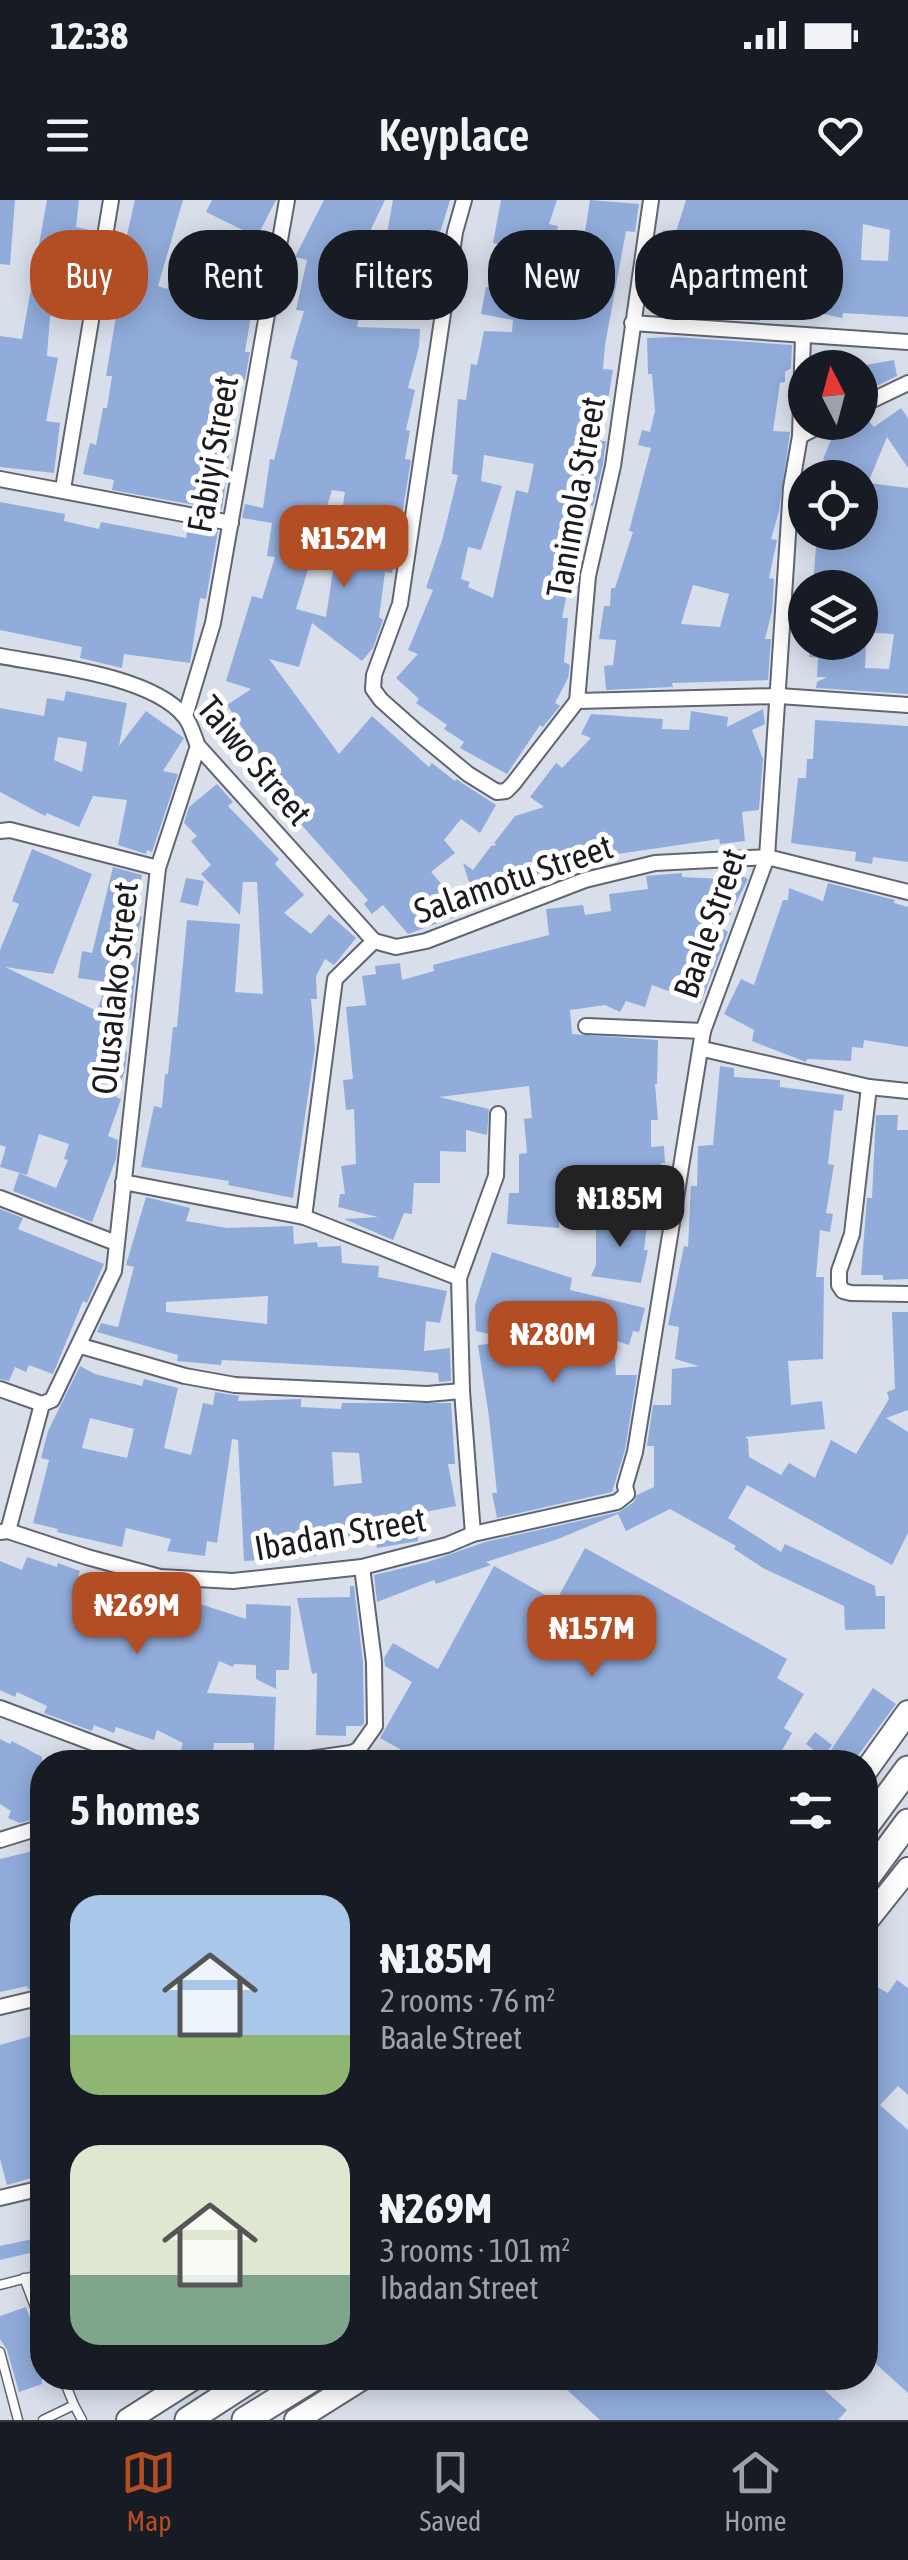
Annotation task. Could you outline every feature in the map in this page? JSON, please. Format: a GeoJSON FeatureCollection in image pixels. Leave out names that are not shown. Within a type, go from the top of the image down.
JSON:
{"type":"FeatureCollection","features":[{"type":"Feature","properties":{"kind":"highway"},"geometry":{"type":"LineString","coordinates":[[878,1809],[908,1769]]}},
{"type":"Feature","properties":{"kind":"highway"},"geometry":{"type":"LineString","coordinates":[[878,1862],[908,1822]]}},
{"type":"Feature","properties":{"kind":"highway"},"geometry":{"type":"LineString","coordinates":[[188,2420],[234,2390]]}},
{"type":"Feature","properties":{"kind":"highway"},"geometry":{"type":"LineString","coordinates":[[245,2420],[294,2390]]}},
{"type":"Feature","properties":{"kind":"main road"},"geometry":{"type":"LineString","coordinates":[[878,1754],[908,1712]]}},
{"type":"Feature","properties":{"kind":"main road"},"geometry":{"type":"LineString","coordinates":[[878,1907],[908,1869]]}},
{"type":"Feature","properties":{"kind":"main road"},"geometry":{"type":"LineString","coordinates":[[128,2420],[175,2390]]}},
{"type":"Feature","properties":{"kind":"main road"},"geometry":{"type":"LineString","coordinates":[[296,2420],[347,2390]]}},
{"type":"Feature","properties":{"kind":"street"},"geometry":{"type":"LineString","coordinates":[[63,489],[111,200]]}},
{"type":"Feature","properties":{"kind":"street","name":"Fabiyi Street"},"geometry":{"type":"LineString","coordinates":[[185,716],[213,623],[288,200]]}},
{"type":"Feature","properties":{"kind":"street"},"geometry":{"type":"LineString","coordinates":[[464,200],[455,232],[400,604],[374,676],[373,689],[381,700],[468,774],[497,792],[506,791],[513,784],[577,701],[779,696],[908,705]]}},
{"type":"Feature","properties":{"kind":"street","name":"Tanimola Street"},"geometry":{"type":"LineString","coordinates":[[577,701],[588,576],[613,466],[651,200]]}},
{"type":"Feature","properties":{"kind":"street"},"geometry":{"type":"LineString","coordinates":[[632,324],[908,342]]}},
{"type":"Feature","properties":{"kind":"street","name":"Baale Street"},"geometry":{"type":"LineString","coordinates":[[802,335],[802,350]]}},
{"type":"Feature","properties":{"kind":"street"},"geometry":{"type":"LineString","coordinates":[[878,397],[908,383]]}},
{"type":"Feature","properties":{"kind":"street","name":"Baale Street"},"geometry":{"type":"LineString","coordinates":[[601,1505],[617,1502],[627,1494],[624,1486],[635,1452],[704,1031],[766,857],[791,488],[799,440]]}},
{"type":"Feature","properties":{"kind":"street"},"geometry":{"type":"LineString","coordinates":[[0,479],[231,524]]}},
{"type":"Feature","properties":{"kind":"street","name":"Taiwo Street"},"geometry":{"type":"LineString","coordinates":[[0,656],[114,678],[157,696],[185,716],[198,746],[374,941]]}},
{"type":"Feature","properties":{"kind":"street","name":"Olusalako Street"},"geometry":{"type":"LineString","coordinates":[[42,1404],[52,1400],[114,1271],[158,868],[198,746]]}},
{"type":"Feature","properties":{"kind":"street"},"geometry":{"type":"LineString","coordinates":[[0,831],[10,830],[158,868]]}},
{"type":"Feature","properties":{"kind":"street","name":"Salamotu Street"},"geometry":{"type":"LineString","coordinates":[[374,941],[396,948],[426,941],[586,880],[655,863],[766,857],[908,892]]}},
{"type":"Feature","properties":{"kind":"street"},"geometry":{"type":"LineString","coordinates":[[304,1216],[335,979],[374,941]]}},
{"type":"Feature","properties":{"kind":"street"},"geometry":{"type":"LineString","coordinates":[[586,1026],[704,1031]]}},
{"type":"Feature","properties":{"kind":"street"},"geometry":{"type":"LineString","coordinates":[[703,1049],[868,1087],[908,1091]]}},
{"type":"Feature","properties":{"kind":"street"},"geometry":{"type":"LineString","coordinates":[[868,1087],[852,1234],[839,1271],[839,1285],[852,1294],[908,1294]]}},
{"type":"Feature","properties":{"kind":"street"},"geometry":{"type":"LineString","coordinates":[[472,1534],[459,1278],[496,1176],[498,1114]]}},
{"type":"Feature","properties":{"kind":"street"},"geometry":{"type":"LineString","coordinates":[[122,1182],[304,1216],[459,1278]]}},
{"type":"Feature","properties":{"kind":"street"},"geometry":{"type":"LineString","coordinates":[[0,1198],[116,1243]]}},
{"type":"Feature","properties":{"kind":"street"},"geometry":{"type":"LineString","coordinates":[[80,1346],[185,1376],[235,1385],[426,1394],[462,1391]]}},
{"type":"Feature","properties":{"kind":"street"},"geometry":{"type":"LineString","coordinates":[[0,1389],[42,1404],[4,1532]]}},
{"type":"Feature","properties":{"kind":"street","name":"Ibadan Street"},"geometry":{"type":"LineString","coordinates":[[4,1532],[160,1577],[233,1581],[362,1567],[447,1545],[472,1534],[601,1505]]}},
{"type":"Feature","properties":{"kind":"street"},"geometry":{"type":"LineString","coordinates":[[358,1750],[375,1726],[374,1662],[362,1567]]}},
{"type":"Feature","properties":{"kind":"street"},"geometry":{"type":"LineString","coordinates":[[0,1708],[112,1750]]}},
{"type":"Feature","properties":{"kind":"street"},"geometry":{"type":"LineString","coordinates":[[0,1840],[30,1831]]}},
{"type":"Feature","properties":{"kind":"street"},"geometry":{"type":"LineString","coordinates":[[0,2007],[30,2000]]}},
{"type":"Feature","properties":{"kind":"street"},"geometry":{"type":"LineString","coordinates":[[0,2198],[30,2191]]}},
{"type":"Feature","properties":{"kind":"lane"},"geometry":{"type":"LineString","coordinates":[[0,2285],[30,2277]]}},
{"type":"Feature","properties":{"kind":"lane"},"geometry":{"type":"LineString","coordinates":[[24,2278],[30,2294]]}},
{"type":"Feature","properties":{"kind":"lane"},"geometry":{"type":"LineString","coordinates":[[0,2352],[18,2420]]}},
{"type":"Feature","properties":{"kind":"lane"},"geometry":{"type":"LineString","coordinates":[[68,2390],[82,2420]]}},
{"type":"Feature","properties":{"kind":"lane"},"geometry":{"type":"LineString","coordinates":[[44,2420],[74,2406]]}},
{"type":"Feature","properties":{"kind":"building"},"geometry":{"type":"Polygon","coordinates":[[[0,200],[15,200],[10,265],[0,264],[0,200]]]}},
{"type":"Feature","properties":{"kind":"building"},"geometry":{"type":"Polygon","coordinates":[[[47,200],[79,200],[76,227],[90,230],[42,230],[47,200]]]}},
{"type":"Feature","properties":{"kind":"building"},"geometry":{"type":"Polygon","coordinates":[[[135,200],[183,200],[174,230],[168,230],[168,252],[158,286],[168,287],[168,320],[250,320],[245,352],[250,352],[245,380],[239,379],[222,510],[112,490],[114,480],[83,474],[90,443],[96,445],[103,408],[107,408],[112,376],[106,376],[115,320],[148,320],[148,230],[128,230],[135,200]]]}},
{"type":"Feature","properties":{"kind":"building"},"geometry":{"type":"Polygon","coordinates":[[[212,200],[276,200],[261,230],[243,230],[206,212],[212,200]]]}},
{"type":"Feature","properties":{"kind":"building"},"geometry":{"type":"Polygon","coordinates":[[[324,200],[385,200],[371,230],[318,230],[318,320],[358,320],[357,327],[420,329],[408,388],[415,390],[406,430],[410,431],[405,459],[411,460],[401,522],[395,521],[392,573],[385,572],[379,617],[383,620],[373,648],[362,661],[312,623],[299,667],[269,659],[339,754],[372,716],[429,767],[432,763],[496,805],[480,833],[461,819],[444,840],[455,853],[431,872],[459,904],[450,912],[454,917],[408,934],[383,905],[372,914],[364,904],[368,900],[284,805],[242,740],[248,736],[227,705],[251,689],[226,681],[252,596],[262,599],[275,557],[267,556],[272,523],[242,518],[245,504],[263,508],[270,459],[274,460],[298,361],[290,358],[304,311],[298,310],[298,301],[307,260],[298,258],[298,251],[324,200]],[[332,490],[296,609],[326,617],[345,492],[332,490]]]}},
{"type":"Feature","properties":{"kind":"building"},"geometry":{"type":"Polygon","coordinates":[[[393,200],[450,200],[441,230],[388,230],[393,200]]]}},
{"type":"Feature","properties":{"kind":"building"},"geometry":{"type":"Polygon","coordinates":[[[501,200],[557,200],[549,224],[558,226],[557,230],[495,230],[501,200]]]}},
{"type":"Feature","properties":{"kind":"building"},"geometry":{"type":"Polygon","coordinates":[[[590,200],[639,204],[635,232],[626,231],[615,291],[615,230],[585,230],[590,200]]]}},
{"type":"Feature","properties":{"kind":"building"},"geometry":{"type":"Polygon","coordinates":[[[686,200],[908,200],[908,317],[843,313],[843,230],[677,230],[686,200]],[[863,224],[861,260],[888,261],[890,230],[863,224]]]}},
{"type":"Feature","properties":{"kind":"building"},"geometry":{"type":"Polygon","coordinates":[[[488,287],[488,315],[481,314],[488,287]]]}},
{"type":"Feature","properties":{"kind":"building"},"geometry":{"type":"Polygon","coordinates":[[[30,295],[30,320],[50,320],[47,356],[58,358],[46,421],[60,423],[54,473],[0,467],[0,336],[22,339],[30,295]]]}},
{"type":"Feature","properties":{"kind":"building"},"geometry":{"type":"Polygon","coordinates":[[[513,320],[610,320],[603,369],[613,370],[601,441],[606,441],[603,464],[593,506],[581,503],[564,587],[568,588],[562,618],[568,618],[564,662],[570,665],[568,678],[555,703],[560,706],[543,727],[540,725],[507,774],[460,748],[464,742],[416,703],[419,699],[396,678],[418,654],[408,650],[433,590],[426,588],[458,475],[452,474],[458,399],[466,400],[471,364],[477,365],[484,331],[512,332],[513,320]],[[484,455],[481,481],[502,486],[481,550],[468,547],[461,579],[470,582],[468,587],[493,598],[516,490],[528,493],[534,464],[484,455]]]}},
{"type":"Feature","properties":{"kind":"building"},"geometry":{"type":"Polygon","coordinates":[[[647,338],[792,345],[788,350],[785,382],[780,383],[773,431],[788,432],[789,440],[771,539],[777,540],[769,578],[774,579],[772,611],[765,639],[771,639],[768,680],[606,690],[604,666],[613,665],[616,640],[599,639],[604,606],[610,606],[611,588],[615,588],[633,532],[629,531],[651,448],[638,445],[642,430],[650,432],[655,411],[652,374],[648,374],[647,338]],[[693,585],[681,624],[720,627],[729,594],[693,585]]]}},
{"type":"Feature","properties":{"kind":"building"},"geometry":{"type":"Polygon","coordinates":[[[894,360],[897,376],[878,385],[878,363],[894,360]]]}},
{"type":"Feature","properties":{"kind":"building"},"geometry":{"type":"Polygon","coordinates":[[[901,408],[908,418],[908,468],[887,437],[878,460],[823,459],[831,440],[878,440],[878,424],[901,408]]]}},
{"type":"Feature","properties":{"kind":"building"},"geometry":{"type":"Polygon","coordinates":[[[878,484],[908,488],[908,694],[816,688],[817,682],[827,677],[817,677],[818,660],[865,660],[865,668],[889,669],[894,634],[878,633],[878,570],[814,570],[816,550],[878,550],[878,484]]]}},
{"type":"Feature","properties":{"kind":"building"},"geometry":{"type":"Polygon","coordinates":[[[0,502],[65,514],[64,521],[99,529],[101,522],[186,538],[188,526],[218,531],[206,599],[200,598],[190,663],[124,654],[122,668],[80,658],[82,647],[0,630],[0,502]]]}},
{"type":"Feature","properties":{"kind":"building"},"geometry":{"type":"Polygon","coordinates":[[[66,691],[127,703],[119,746],[146,711],[184,738],[163,771],[178,774],[152,852],[147,850],[146,854],[118,845],[127,800],[93,796],[79,827],[47,813],[45,816],[0,792],[0,708],[44,716],[47,698],[64,701],[66,691]],[[58,737],[54,760],[82,772],[87,742],[58,737]]]}},
{"type":"Feature","properties":{"kind":"building"},"geometry":{"type":"Polygon","coordinates":[[[763,709],[765,724],[752,730],[763,759],[759,810],[742,812],[745,841],[720,844],[719,839],[591,858],[564,866],[565,869],[536,881],[522,885],[521,880],[473,895],[463,863],[473,870],[491,846],[497,845],[494,843],[515,816],[544,807],[530,797],[556,763],[562,768],[591,738],[581,734],[591,714],[663,719],[662,729],[689,730],[691,711],[728,717],[727,727],[763,709]]]}},
{"type":"Feature","properties":{"kind":"building"},"geometry":{"type":"Polygon","coordinates":[[[815,720],[908,726],[908,862],[873,857],[872,864],[855,861],[856,852],[791,843],[798,778],[806,778],[807,759],[813,759],[815,720]]]}},
{"type":"Feature","properties":{"kind":"building"},"geometry":{"type":"Polygon","coordinates":[[[217,784],[233,802],[228,806],[279,859],[275,864],[304,895],[284,913],[311,934],[329,914],[356,938],[334,965],[325,959],[316,976],[317,999],[311,999],[315,1048],[293,1198],[228,1185],[229,1181],[141,1167],[154,1106],[162,1108],[173,1027],[177,1027],[187,920],[240,924],[235,992],[263,994],[257,882],[243,882],[240,915],[201,874],[211,865],[191,841],[197,836],[184,823],[189,807],[217,784]]]}},
{"type":"Feature","properties":{"kind":"building"},"geometry":{"type":"Polygon","coordinates":[[[32,849],[92,874],[53,974],[5,967],[97,1011],[107,982],[78,978],[82,951],[92,953],[113,867],[142,875],[134,915],[142,917],[133,952],[138,953],[131,1016],[130,1019],[118,1015],[104,1044],[127,1052],[116,1097],[121,1099],[108,1136],[118,1140],[116,1159],[92,1222],[13,1191],[19,1173],[56,1188],[68,1160],[64,1159],[69,1144],[39,1134],[27,1175],[0,1167],[6,1147],[0,1145],[0,950],[19,904],[12,901],[32,849]]]}},
{"type":"Feature","properties":{"kind":"building"},"geometry":{"type":"Polygon","coordinates":[[[729,870],[748,879],[723,929],[728,932],[701,1003],[652,985],[645,1007],[626,1001],[620,1012],[605,1005],[570,1010],[572,1034],[658,1040],[658,1120],[651,1120],[651,1147],[664,1146],[662,1200],[572,1202],[572,1214],[560,1213],[559,1228],[507,1224],[509,1193],[519,1193],[519,1154],[527,1153],[524,1119],[532,1118],[529,1086],[439,1097],[489,1109],[487,1135],[466,1130],[466,1152],[440,1151],[440,1183],[414,1183],[412,1214],[404,1213],[393,1240],[344,1219],[378,1217],[338,1207],[340,1194],[345,1194],[341,1166],[356,1164],[354,1109],[346,1110],[343,1080],[353,1079],[346,1007],[366,1005],[362,976],[376,974],[375,966],[400,963],[402,980],[434,971],[433,965],[549,935],[546,909],[583,905],[585,915],[611,911],[609,894],[648,889],[646,876],[682,873],[682,877],[725,879],[729,870]]]}},
{"type":"Feature","properties":{"kind":"building"},"geometry":{"type":"Polygon","coordinates":[[[186,878],[204,881],[198,906],[180,902],[186,878]]]}},
{"type":"Feature","properties":{"kind":"building"},"geometry":{"type":"Polygon","coordinates":[[[828,883],[908,907],[908,1047],[864,1040],[863,1048],[852,1047],[851,1061],[806,1062],[752,1041],[754,1030],[724,1014],[741,979],[754,985],[783,900],[788,900],[789,888],[823,901],[828,883]]]}},
{"type":"Feature","properties":{"kind":"building"},"geometry":{"type":"Polygon","coordinates":[[[720,1066],[734,1068],[734,1077],[780,1080],[780,1087],[844,1095],[842,1111],[834,1110],[828,1164],[834,1165],[826,1213],[833,1214],[830,1232],[820,1230],[816,1277],[824,1277],[823,1359],[788,1361],[791,1405],[822,1401],[825,1429],[745,1437],[749,1457],[781,1475],[789,1463],[815,1478],[831,1440],[856,1454],[889,1399],[887,1392],[895,1389],[892,1312],[908,1312],[908,1410],[886,1418],[908,1432],[908,1533],[892,1565],[747,1485],[728,1518],[781,1552],[785,1544],[875,1586],[876,1596],[885,1596],[885,1629],[845,1630],[844,1606],[763,1568],[734,1549],[736,1546],[670,1509],[626,1531],[618,1514],[486,1562],[491,1565],[436,1584],[434,1580],[377,1602],[374,1575],[485,1542],[619,1512],[634,1502],[637,1495],[654,1487],[654,1446],[647,1446],[653,1405],[671,1405],[672,1369],[699,1366],[675,1359],[679,1327],[668,1325],[684,1246],[688,1247],[691,1186],[697,1186],[698,1146],[713,1145],[720,1066]]]}},
{"type":"Feature","properties":{"kind":"building"},"geometry":{"type":"Polygon","coordinates":[[[876,1115],[898,1115],[897,1130],[908,1130],[908,1279],[883,1280],[883,1275],[861,1275],[867,1198],[872,1198],[876,1115]]]}},
{"type":"Feature","properties":{"kind":"building"},"geometry":{"type":"Polygon","coordinates":[[[146,1197],[190,1208],[186,1221],[227,1228],[293,1226],[294,1244],[341,1246],[342,1263],[379,1266],[378,1277],[447,1291],[440,1323],[426,1321],[424,1351],[450,1348],[451,1381],[439,1382],[438,1373],[405,1370],[177,1361],[178,1355],[97,1332],[101,1323],[118,1327],[134,1267],[126,1265],[146,1197]],[[268,1296],[166,1302],[166,1312],[267,1324],[268,1296]]]}},
{"type":"Feature","properties":{"kind":"building"},"geometry":{"type":"Polygon","coordinates":[[[0,1209],[23,1218],[18,1229],[104,1264],[87,1303],[83,1301],[53,1374],[29,1365],[26,1372],[15,1367],[9,1381],[0,1379],[0,1209]]]}},
{"type":"Feature","properties":{"kind":"building"},"geometry":{"type":"Polygon","coordinates":[[[596,1217],[647,1224],[644,1250],[648,1250],[641,1283],[591,1276],[596,1265],[596,1217]]]}},
{"type":"Feature","properties":{"kind":"building"},"geometry":{"type":"Polygon","coordinates":[[[492,1252],[572,1278],[570,1290],[645,1308],[639,1332],[633,1331],[629,1345],[614,1340],[616,1375],[637,1375],[625,1450],[612,1492],[497,1518],[492,1493],[497,1493],[489,1417],[478,1345],[521,1341],[476,1331],[475,1305],[492,1252]]]}},
{"type":"Feature","properties":{"kind":"building"},"geometry":{"type":"Polygon","coordinates":[[[80,1366],[95,1374],[142,1386],[144,1379],[178,1388],[164,1448],[191,1455],[203,1403],[213,1405],[215,1392],[239,1396],[238,1401],[301,1399],[301,1407],[341,1409],[342,1403],[451,1403],[455,1464],[448,1464],[456,1506],[425,1512],[427,1525],[417,1527],[418,1541],[377,1548],[375,1535],[346,1538],[346,1545],[315,1548],[316,1556],[244,1561],[238,1440],[232,1439],[217,1543],[207,1541],[205,1556],[167,1551],[171,1539],[126,1528],[122,1547],[33,1523],[49,1460],[41,1458],[48,1431],[80,1366]],[[90,1418],[82,1448],[127,1458],[134,1429],[90,1418]],[[332,1452],[334,1486],[362,1483],[359,1453],[332,1452]]]}},
{"type":"Feature","properties":{"kind":"building"},"geometry":{"type":"Polygon","coordinates":[[[585,1548],[787,1659],[777,1678],[804,1694],[784,1728],[792,1733],[782,1750],[402,1750],[380,1738],[412,1682],[385,1666],[384,1658],[393,1643],[438,1669],[494,1566],[556,1601],[585,1548]]]}},
{"type":"Feature","properties":{"kind":"building"},"geometry":{"type":"Polygon","coordinates":[[[27,1557],[57,1567],[58,1563],[80,1571],[78,1576],[125,1588],[127,1581],[149,1590],[151,1587],[190,1604],[191,1601],[246,1619],[246,1604],[291,1606],[289,1670],[276,1670],[276,1689],[256,1679],[256,1665],[233,1667],[219,1661],[207,1693],[276,1697],[274,1750],[254,1750],[254,1743],[214,1743],[213,1750],[181,1750],[183,1743],[157,1730],[154,1740],[116,1727],[114,1733],[94,1725],[92,1731],[44,1713],[47,1706],[17,1692],[15,1697],[0,1690],[0,1561],[22,1570],[27,1557]]]}},
{"type":"Feature","properties":{"kind":"building"},"geometry":{"type":"Polygon","coordinates":[[[350,1586],[354,1586],[363,1663],[364,1723],[346,1726],[346,1736],[316,1735],[317,1673],[312,1674],[297,1598],[350,1597],[350,1586]]]}},
{"type":"Feature","properties":{"kind":"building"},"geometry":{"type":"Polygon","coordinates":[[[873,1688],[896,1704],[862,1750],[831,1750],[873,1688]]]}},
{"type":"Feature","properties":{"kind":"building"},"geometry":{"type":"Polygon","coordinates":[[[815,1732],[832,1745],[828,1750],[814,1750],[806,1744],[815,1732]]]}},
{"type":"Feature","properties":{"kind":"building"},"geometry":{"type":"Polygon","coordinates":[[[0,1739],[30,1751],[30,1820],[20,1823],[8,1818],[11,1811],[0,1804],[0,1739]]]}},
{"type":"Feature","properties":{"kind":"building"},"geometry":{"type":"Polygon","coordinates":[[[30,1852],[30,1989],[27,1986],[0,1992],[0,1859],[30,1852]]]}},
{"type":"Feature","properties":{"kind":"building"},"geometry":{"type":"Polygon","coordinates":[[[897,1980],[908,1988],[908,2095],[898,2086],[880,2105],[908,2130],[908,2393],[878,2366],[878,1988],[888,1993],[897,1980]]]}},
{"type":"Feature","properties":{"kind":"building"},"geometry":{"type":"Polygon","coordinates":[[[30,2036],[30,2178],[7,2185],[0,2159],[0,2045],[30,2036]]]}},
{"type":"Feature","properties":{"kind":"building"},"geometry":{"type":"Polygon","coordinates":[[[30,2240],[30,2253],[0,2260],[0,2246],[30,2240]]]}},
{"type":"Feature","properties":{"kind":"building"},"geometry":{"type":"Polygon","coordinates":[[[26,2307],[30,2318],[30,2388],[19,2392],[0,2339],[0,2316],[26,2307]]]}},
{"type":"Feature","properties":{"kind":"building"},"geometry":{"type":"Polygon","coordinates":[[[567,2390],[824,2390],[847,2410],[838,2420],[600,2420],[567,2390]]]}}]}
